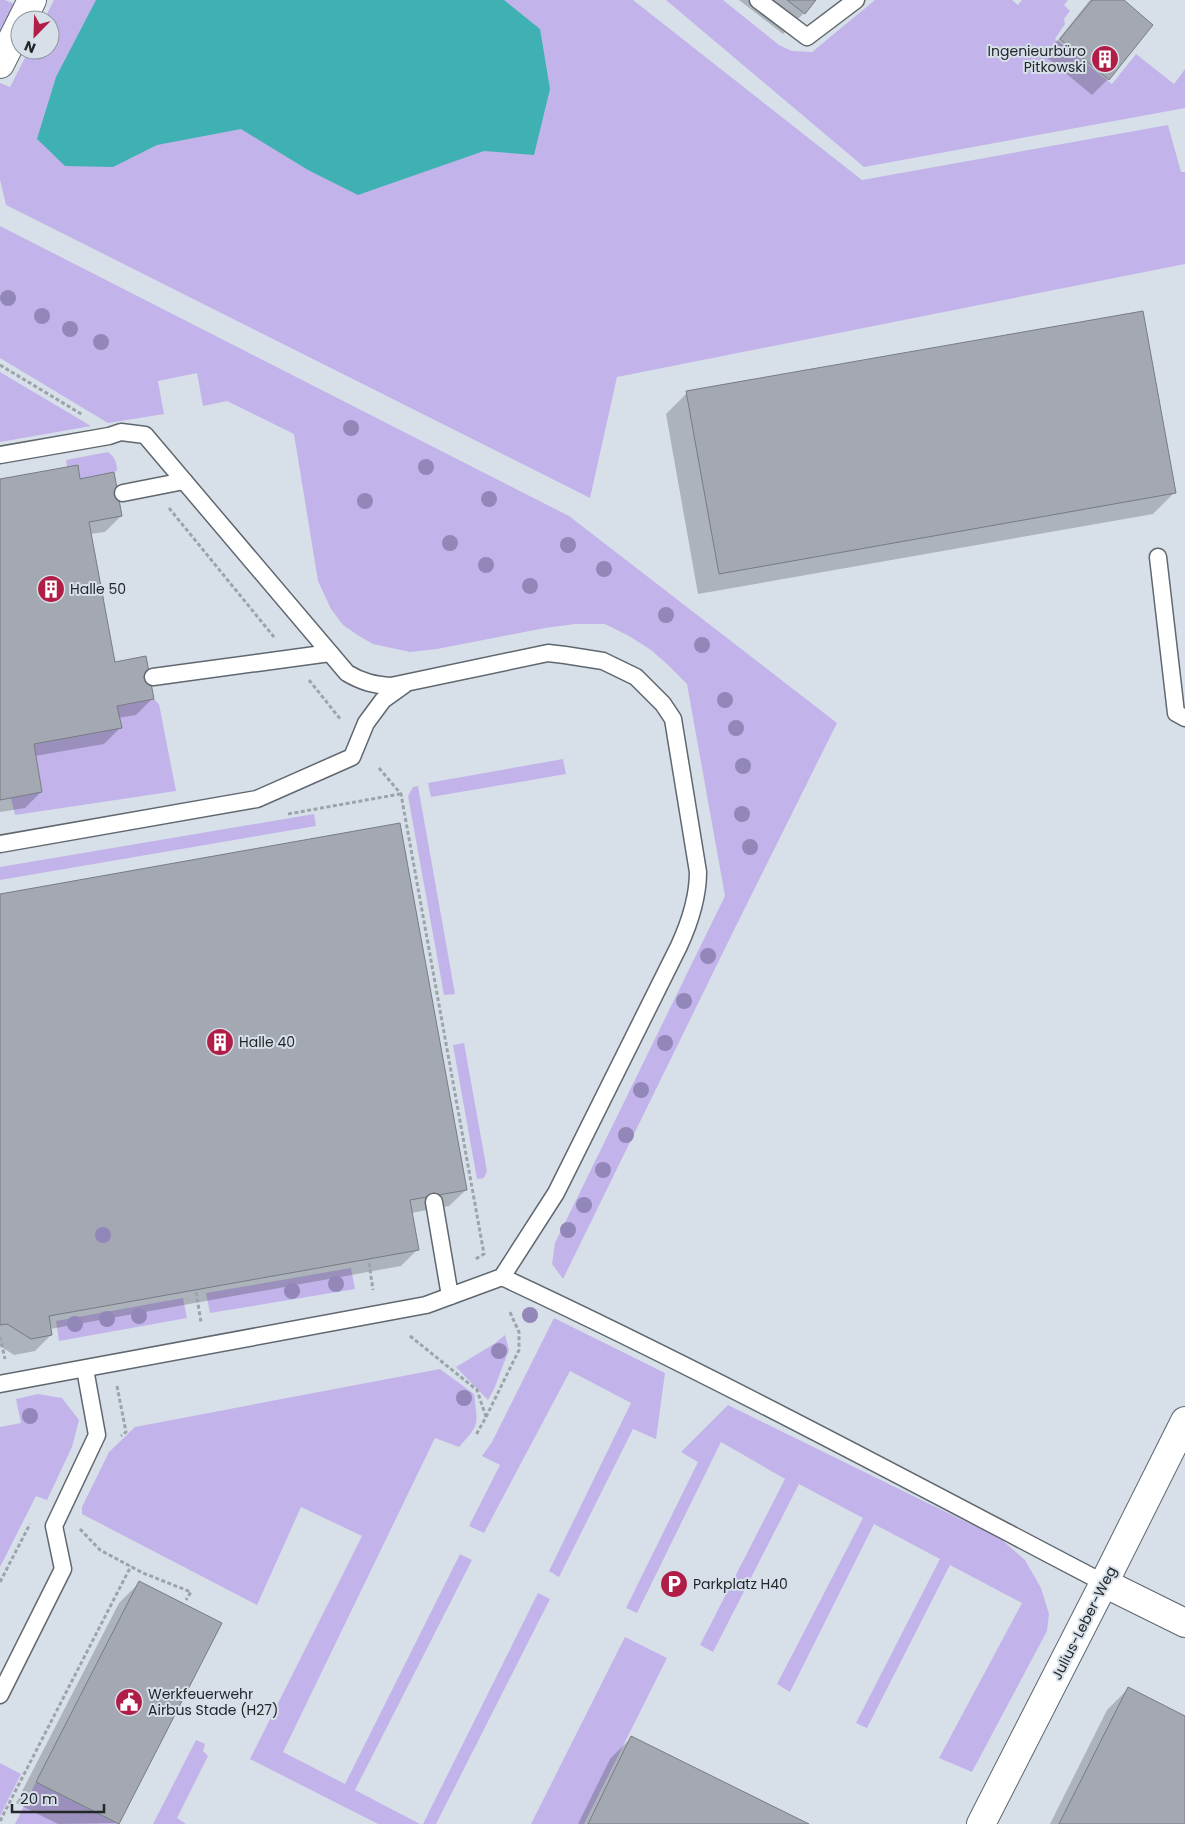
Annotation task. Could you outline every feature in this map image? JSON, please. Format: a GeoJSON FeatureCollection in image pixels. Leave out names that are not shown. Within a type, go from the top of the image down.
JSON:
{"type":"FeatureCollection","features":[{"type":"Feature","properties":{"kind":"street"},"geometry":{"type":"LineString","coordinates":[[0,64],[10,44]]}},
{"type":"Feature","properties":{"kind":"street","name":"Julius-Leber-Weg"},"geometry":{"type":"LineString","coordinates":[[981,1824],[1185,1422]]}},
{"type":"Feature","properties":{"kind":"street"},"geometry":{"type":"LineString","coordinates":[[1104,1583],[1185,1623]]}},
{"type":"Feature","properties":{"kind":"lane"},"geometry":{"type":"LineString","coordinates":[[758,0],[807,37],[856,0]]}},
{"type":"Feature","properties":{"kind":"lane"},"geometry":{"type":"LineString","coordinates":[[0,454],[109,436],[121,432],[145,435],[347,673],[360,681],[376,686],[406,684],[548,654],[603,661],[636,677],[663,704],[673,719],[698,872],[698,892],[687,928],[679,946],[556,1193],[502,1277],[426,1305],[0,1384]]}},
{"type":"Feature","properties":{"kind":"lane"},"geometry":{"type":"LineString","coordinates":[[123,493],[184,481]]}},
{"type":"Feature","properties":{"kind":"lane"},"geometry":{"type":"LineString","coordinates":[[1158,558],[1176,713],[1185,718]]}},
{"type":"Feature","properties":{"kind":"lane"},"geometry":{"type":"LineString","coordinates":[[153,677],[330,653]]}},
{"type":"Feature","properties":{"kind":"lane"},"geometry":{"type":"LineString","coordinates":[[0,844],[257,800],[352,757],[366,723],[383,700],[406,684]]}},
{"type":"Feature","properties":{"kind":"lane"},"geometry":{"type":"LineString","coordinates":[[434,1202],[450,1296]]}},
{"type":"Feature","properties":{"kind":"lane"},"geometry":{"type":"LineString","coordinates":[[502,1277],[561,1304],[836,1442],[1104,1583]]}},
{"type":"Feature","properties":{"kind":"lane"},"geometry":{"type":"LineString","coordinates":[[0,1695],[63,1569],[54,1526],[97,1435],[85,1369]]}},
{"type":"Feature","properties":{"kind":"path"},"geometry":{"type":"LineString","coordinates":[[0,365],[91,420]]}},
{"type":"Feature","properties":{"kind":"path"},"geometry":{"type":"LineString","coordinates":[[152,488],[342,721]]}},
{"type":"Feature","properties":{"kind":"path"},"geometry":{"type":"LineString","coordinates":[[379,768],[401,794],[484,1254]]}},
{"type":"Feature","properties":{"kind":"path"},"geometry":{"type":"LineString","coordinates":[[285,814],[401,794]]}},
{"type":"Feature","properties":{"kind":"path"},"geometry":{"type":"LineString","coordinates":[[369,1263],[374,1286],[373,1294]]}},
{"type":"Feature","properties":{"kind":"path"},"geometry":{"type":"LineString","coordinates":[[196,1292],[202,1330]]}},
{"type":"Feature","properties":{"kind":"path"},"geometry":{"type":"LineString","coordinates":[[476,1435],[519,1350],[519,1332],[509,1310]]}},
{"type":"Feature","properties":{"kind":"path"},"geometry":{"type":"LineString","coordinates":[[410,1336],[477,1390],[486,1417]]}},
{"type":"Feature","properties":{"kind":"path"},"geometry":{"type":"LineString","coordinates":[[0,1337],[7,1365]]}},
{"type":"Feature","properties":{"kind":"path"},"geometry":{"type":"LineString","coordinates":[[116,1380],[126,1432]]}},
{"type":"Feature","properties":{"kind":"path"},"geometry":{"type":"LineString","coordinates":[[0,1582],[30,1522]]}},
{"type":"Feature","properties":{"kind":"path"},"geometry":{"type":"LineString","coordinates":[[78,1527],[100,1550],[191,1592],[186,1600]]}},
{"type":"Feature","properties":{"kind":"path"},"geometry":{"type":"LineString","coordinates":[[0,1821],[132,1566]]}},
{"type":"Feature","properties":{"kind":"shaded area"},"geometry":{"type":"Polygon","coordinates":[[[0,0],[5,0],[14,4],[0,33],[0,0]]]}},
{"type":"Feature","properties":{"kind":"shaded area"},"geometry":{"type":"Polygon","coordinates":[[[54,0],[633,0],[862,180],[1168,125],[1181,172],[1185,172],[1185,264],[617,377],[590,498],[6,205],[0,180],[0,83],[10,87],[24,60],[60,60],[60,10],[49,10],[54,0]]]}},
{"type":"Feature","properties":{"kind":"shaded area"},"geometry":{"type":"Polygon","coordinates":[[[666,0],[723,0],[779,45],[792,51],[812,52],[875,0],[1012,0],[1018,5],[1022,0],[1068,0],[1064,5],[1070,11],[1064,19],[1065,24],[1055,39],[1112,84],[1136,54],[1174,84],[1185,69],[1185,108],[864,167],[666,0]]]}},
{"type":"Feature","properties":{"kind":"shaded area"},"geometry":{"type":"Polygon","coordinates":[[[0,226],[569,516],[837,723],[563,1279],[552,1264],[555,1243],[725,896],[687,684],[651,650],[605,624],[575,624],[545,628],[437,649],[410,652],[373,644],[359,636],[343,625],[331,609],[318,581],[294,434],[227,401],[203,406],[197,373],[158,381],[164,414],[108,423],[0,358],[0,226]]]}},
{"type":"Feature","properties":{"kind":"shaded area"},"geometry":{"type":"Polygon","coordinates":[[[0,372],[91,426],[0,442],[0,372]]]}},
{"type":"Feature","properties":{"kind":"shaded area"},"geometry":{"type":"Polygon","coordinates":[[[108,452],[115,460],[117,471],[80,479],[78,466],[67,467],[66,460],[108,452]]]}},
{"type":"Feature","properties":{"kind":"shaded area"},"geometry":{"type":"Polygon","coordinates":[[[154,699],[159,704],[176,791],[15,815],[11,798],[42,792],[34,744],[121,728],[117,706],[154,699]]]}},
{"type":"Feature","properties":{"kind":"shaded area"},"geometry":{"type":"Polygon","coordinates":[[[563,759],[566,774],[431,797],[428,783],[563,759]]]}},
{"type":"Feature","properties":{"kind":"shaded area"},"geometry":{"type":"Polygon","coordinates":[[[418,786],[455,994],[444,995],[408,796],[413,787],[418,786]]]}},
{"type":"Feature","properties":{"kind":"shaded area"},"geometry":{"type":"Polygon","coordinates":[[[314,814],[316,826],[0,880],[0,867],[314,814]]]}},
{"type":"Feature","properties":{"kind":"shaded area"},"geometry":{"type":"Polygon","coordinates":[[[464,1043],[487,1171],[484,1178],[477,1179],[453,1045],[464,1043]]]}},
{"type":"Feature","properties":{"kind":"shaded area"},"geometry":{"type":"Polygon","coordinates":[[[351,1268],[355,1289],[210,1313],[206,1293],[351,1268]]]}},
{"type":"Feature","properties":{"kind":"shaded area"},"geometry":{"type":"Polygon","coordinates":[[[183,1298],[187,1318],[59,1341],[56,1321],[183,1298]]]}},
{"type":"Feature","properties":{"kind":"shaded area"},"geometry":{"type":"Polygon","coordinates":[[[554,1318],[665,1373],[656,1439],[633,1429],[559,1577],[549,1571],[631,1403],[570,1371],[484,1533],[469,1526],[500,1465],[482,1456],[492,1442],[554,1318]]]}},
{"type":"Feature","properties":{"kind":"shaded area"},"geometry":{"type":"Polygon","coordinates":[[[505,1335],[509,1350],[488,1400],[456,1367],[494,1344],[505,1335]]]}},
{"type":"Feature","properties":{"kind":"shaded area"},"geometry":{"type":"Polygon","coordinates":[[[440,1369],[474,1394],[476,1424],[459,1447],[435,1438],[283,1752],[345,1784],[460,1554],[472,1560],[355,1790],[420,1824],[378,1824],[250,1759],[362,1536],[301,1507],[257,1605],[82,1514],[82,1507],[109,1452],[135,1427],[440,1369]]]}},
{"type":"Feature","properties":{"kind":"shaded area"},"geometry":{"type":"Polygon","coordinates":[[[38,1394],[62,1398],[79,1420],[72,1447],[47,1500],[36,1496],[0,1567],[0,1427],[21,1423],[16,1399],[38,1394]]]}},
{"type":"Feature","properties":{"kind":"shaded area"},"geometry":{"type":"Polygon","coordinates":[[[728,1405],[1001,1539],[1025,1560],[1041,1588],[1049,1614],[1047,1631],[972,1772],[939,1758],[1022,1603],[950,1565],[867,1728],[856,1723],[940,1559],[874,1524],[790,1692],[777,1684],[863,1518],[799,1484],[713,1652],[700,1645],[785,1479],[721,1442],[637,1613],[626,1608],[698,1462],[681,1452],[728,1405]]]}},
{"type":"Feature","properties":{"kind":"shaded area"},"geometry":{"type":"Polygon","coordinates":[[[538,1593],[550,1599],[436,1824],[423,1824],[538,1593]]]}},
{"type":"Feature","properties":{"kind":"shaded area"},"geometry":{"type":"Polygon","coordinates":[[[625,1637],[667,1658],[584,1824],[531,1824],[625,1637]]]}},
{"type":"Feature","properties":{"kind":"shaded area"},"geometry":{"type":"Polygon","coordinates":[[[196,1740],[205,1744],[203,1751],[208,1756],[177,1818],[186,1824],[153,1824],[196,1740]]]}},
{"type":"Feature","properties":{"kind":"shaded area"},"geometry":{"type":"Polygon","coordinates":[[[0,1763],[21,1774],[0,1816],[0,1763]]]}},
{"type":"Feature","properties":{"kind":"shaded area"},"geometry":{"type":"Polygon","coordinates":[[[36,1782],[119,1824],[15,1824],[36,1782]]]}},
{"type":"Feature","properties":{"kind":"water"},"geometry":{"type":"Polygon","coordinates":[[[96,0],[504,0],[540,29],[550,89],[534,155],[484,151],[358,195],[308,170],[241,129],[157,145],[113,167],[65,166],[37,139],[56,77],[96,0]]]}},
{"type":"Feature","properties":{"kind":"building"},"geometry":{"type":"Polygon","coordinates":[[[787,0],[816,0],[805,14],[787,0]]]}},
{"type":"Feature","properties":{"kind":"building","name":"Ingenieurbüro Pitkowski"},"geometry":{"type":"Polygon","coordinates":[[[1092,0],[1124,0],[1153,25],[1109,80],[1060,39],[1092,0]]]}},
{"type":"Feature","properties":{"kind":"building"},"geometry":{"type":"Polygon","coordinates":[[[1143,311],[1176,493],[719,574],[686,391],[1143,311]]]}},
{"type":"Feature","properties":{"kind":"building","name":"Halle 50"},"geometry":{"type":"Polygon","coordinates":[[[78,465],[80,479],[114,472],[122,516],[89,522],[115,662],[146,656],[154,699],[117,706],[122,728],[34,744],[42,792],[0,800],[0,479],[78,465]]]}},
{"type":"Feature","properties":{"kind":"building","name":"Halle 40"},"geometry":{"type":"Polygon","coordinates":[[[400,823],[467,1190],[410,1200],[419,1250],[49,1316],[52,1335],[31,1339],[7,1324],[0,1325],[0,894],[400,823]]]}},
{"type":"Feature","properties":{"kind":"building","name":"Werkfeuerwehr Airbus Stade (H27)"},"geometry":{"type":"Polygon","coordinates":[[[139,1581],[222,1623],[119,1824],[36,1782],[139,1581]]]}},
{"type":"Feature","properties":{"kind":"building"},"geometry":{"type":"Polygon","coordinates":[[[1128,1687],[1185,1716],[1185,1824],[1059,1824],[1128,1687]]]}},
{"type":"Feature","properties":{"kind":"building"},"geometry":{"type":"Polygon","coordinates":[[[631,1736],[809,1824],[588,1824],[631,1736]]]}},
{"type":"Feature","properties":{"kind":"place","name":"Ingenieurbüro Pitkowski"},"geometry":{"type":"Point","coordinates":[1105,59]}},
{"type":"Feature","properties":{"kind":"place","name":"Halle 50"},"geometry":{"type":"Point","coordinates":[51,589]}},
{"type":"Feature","properties":{"kind":"place","name":"Halle 40"},"geometry":{"type":"Point","coordinates":[220,1042]}},
{"type":"Feature","properties":{"kind":"place","name":"Parkplatz H40"},"geometry":{"type":"Point","coordinates":[674,1584]}},
{"type":"Feature","properties":{"kind":"place","name":"Werkfeuerwehr Airbus Stade (H27)"},"geometry":{"type":"Point","coordinates":[129,1702]}}]}
